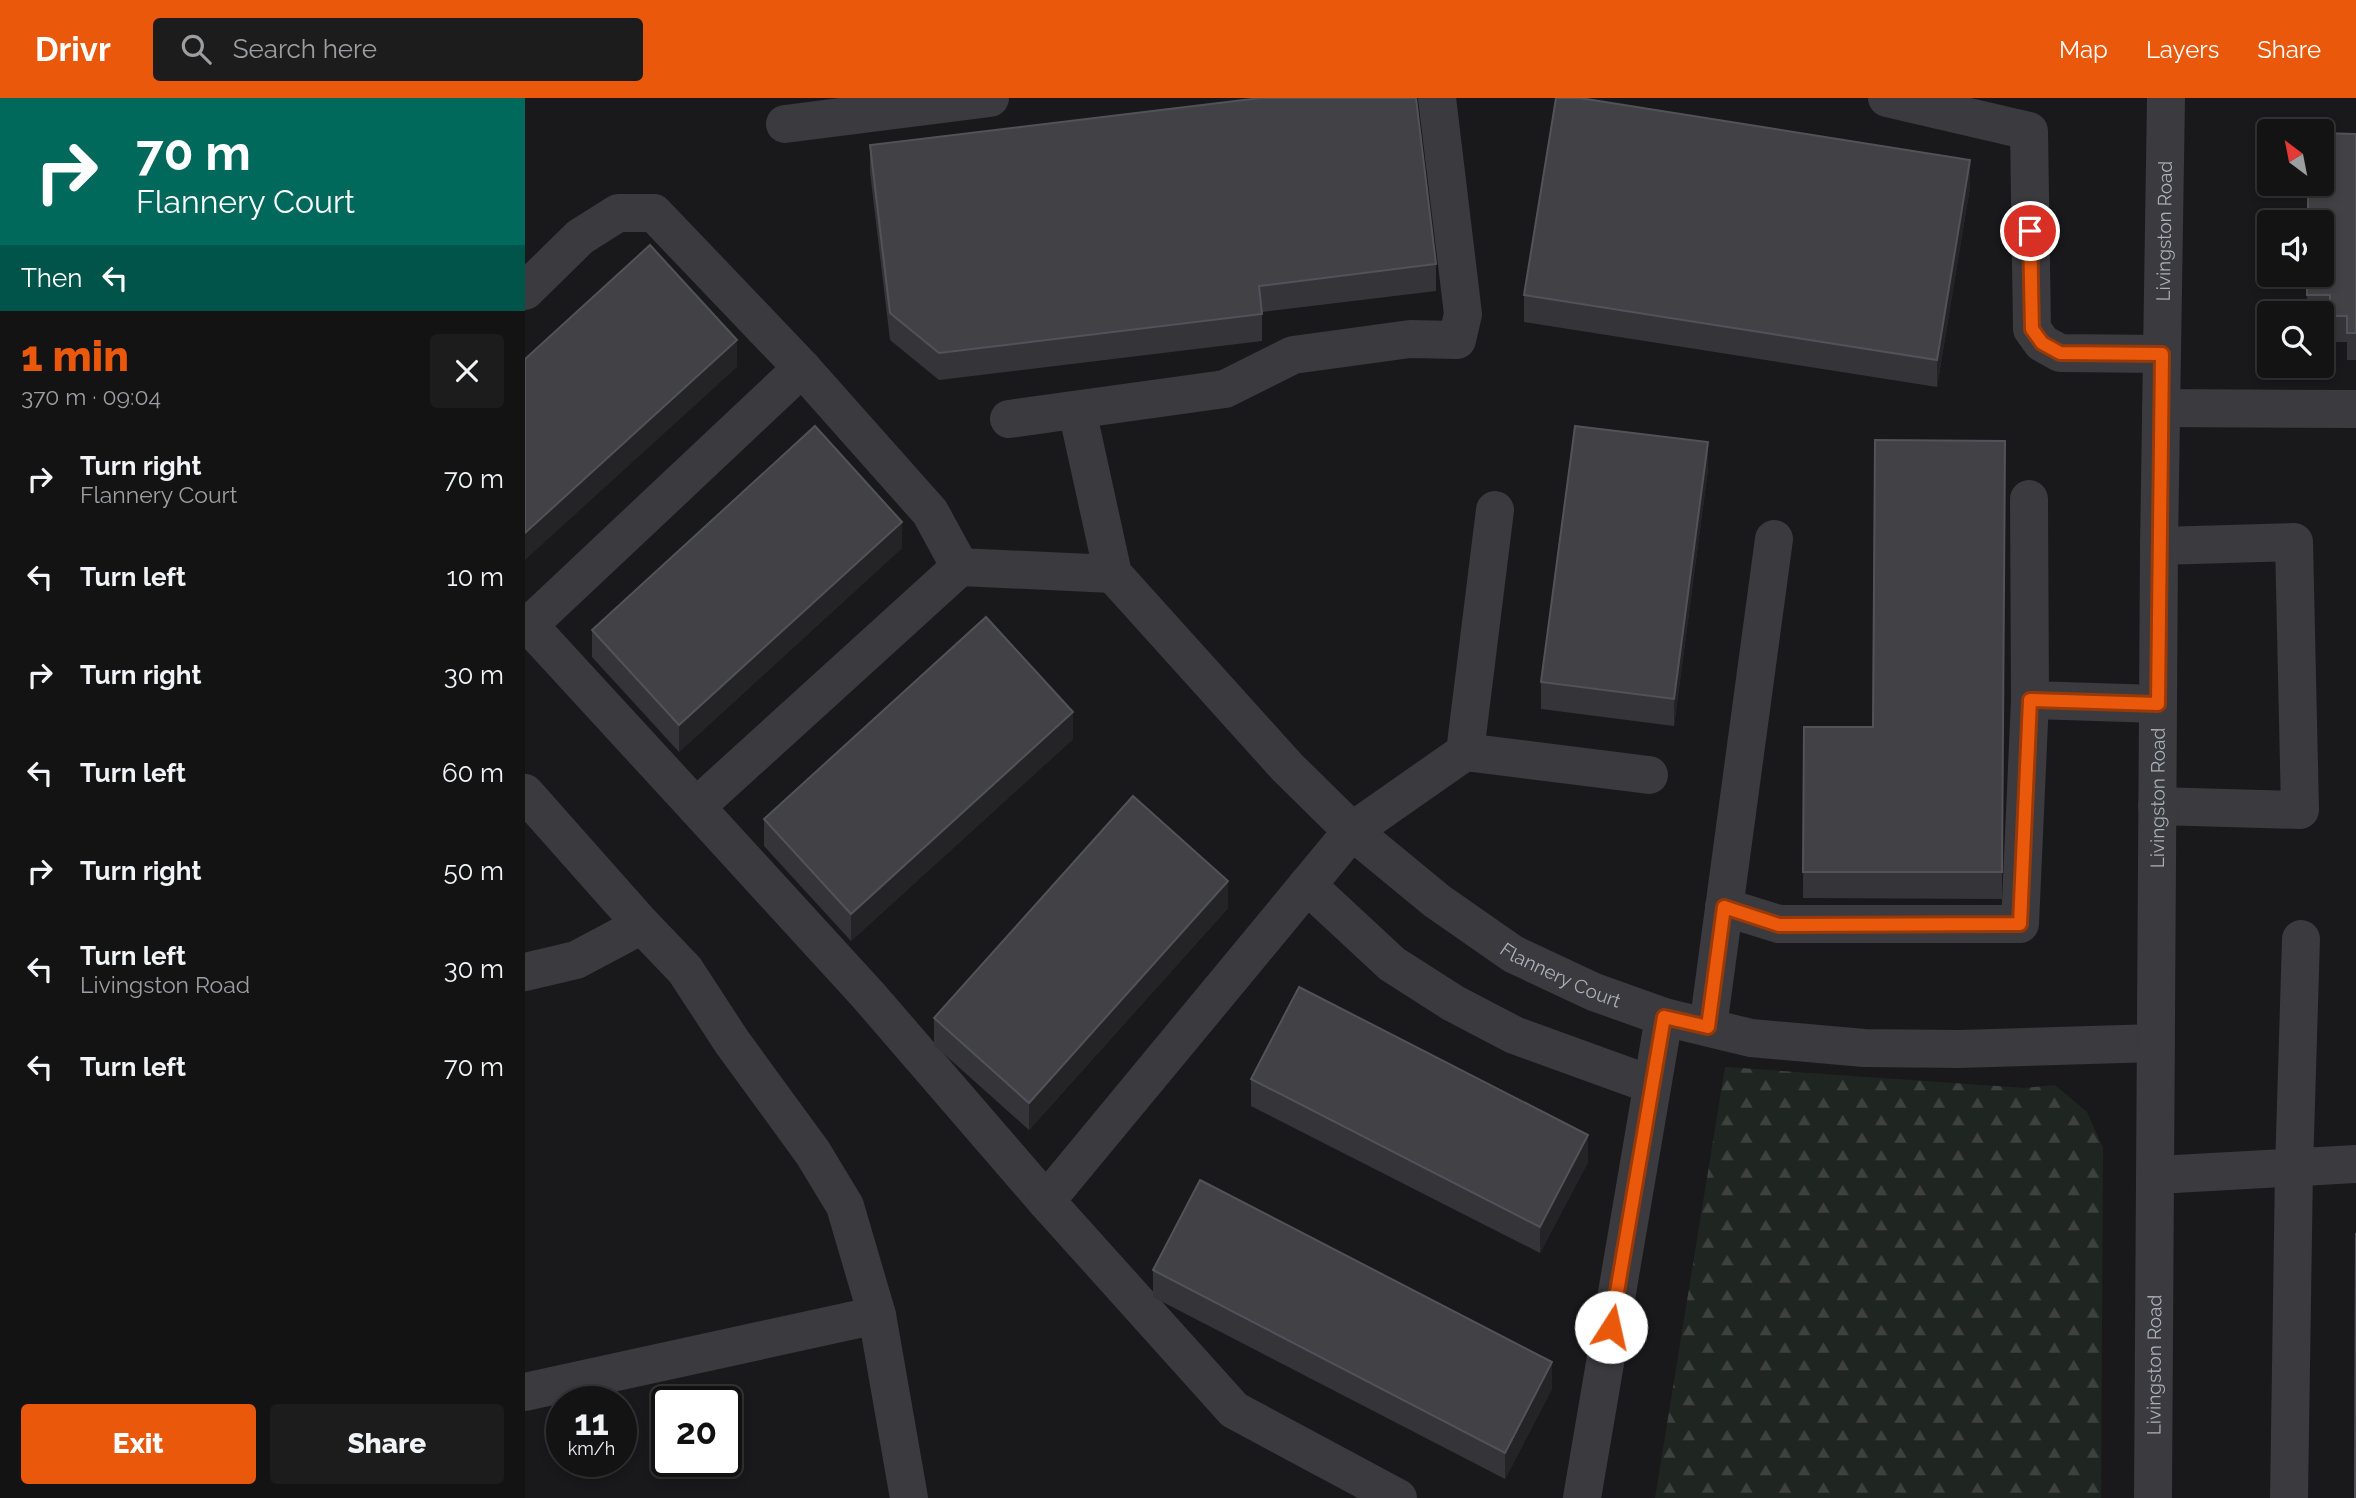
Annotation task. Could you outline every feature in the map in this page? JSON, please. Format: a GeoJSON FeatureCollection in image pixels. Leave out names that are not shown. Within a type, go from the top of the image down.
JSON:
{"type":"FeatureCollection","features":[{"type":"Feature","properties":{"kind":"street"},"geometry":{"type":"LineString","coordinates":[[785,124],[990,98]]}},
{"type":"Feature","properties":{"kind":"street"},"geometry":{"type":"LineString","coordinates":[[1009,419],[1225,389],[1293,355],[1410,339],[1457,340],[1463,314],[1437,98]]}},
{"type":"Feature","properties":{"kind":"street"},"geometry":{"type":"LineString","coordinates":[[1887,98],[2029,131],[2032,329],[2042,343],[2060,353],[2162,354]]}},
{"type":"Feature","properties":{"kind":"street","name":"Livingston Road"},"geometry":{"type":"LineString","coordinates":[[2153,1498],[2159,546],[2166,98]]}},
{"type":"Feature","properties":{"kind":"street"},"geometry":{"type":"LineString","coordinates":[[525,291],[580,237],[618,213],[654,212],[802,368],[930,512],[960,568]]}},
{"type":"Feature","properties":{"kind":"street"},"geometry":{"type":"LineString","coordinates":[[802,368],[527,623],[868,995],[1046,1201],[1234,1410],[1398,1498]]}},
{"type":"Feature","properties":{"kind":"street"},"geometry":{"type":"LineString","coordinates":[[2161,408],[2356,409]]}},
{"type":"Feature","properties":{"kind":"street"},"geometry":{"type":"LineString","coordinates":[[696,807],[960,568],[1113,574],[1077,410]]}},
{"type":"Feature","properties":{"kind":"street"},"geometry":{"type":"LineString","coordinates":[[1724,907],[1779,925],[2020,924],[2030,700],[2029,499]]}},
{"type":"Feature","properties":{"kind":"street"},"geometry":{"type":"LineString","coordinates":[[1465,752],[1495,510]]}},
{"type":"Feature","properties":{"kind":"street"},"geometry":{"type":"LineString","coordinates":[[1708,1027],[1774,539]]}},
{"type":"Feature","properties":{"kind":"street"},"geometry":{"type":"LineString","coordinates":[[2157,806],[2300,810],[2294,542],[2159,546]]}},
{"type":"Feature","properties":{"kind":"street","name":"Flannery Court"},"geometry":{"type":"LineString","coordinates":[[1113,574],[1287,766],[1352,831],[1437,901],[1513,954],[1594,992],[1664,1017],[1751,1038],[1864,1048],[1959,1049],[2156,1043]]}},
{"type":"Feature","properties":{"kind":"street"},"geometry":{"type":"LineString","coordinates":[[2030,700],[2158,704]]}},
{"type":"Feature","properties":{"kind":"street"},"geometry":{"type":"LineString","coordinates":[[1046,1201],[1352,831],[1465,752],[1649,775]]}},
{"type":"Feature","properties":{"kind":"street"},"geometry":{"type":"LineString","coordinates":[[525,793],[685,970],[732,1042],[793,1123],[845,1206],[877,1315],[909,1498]]}},
{"type":"Feature","properties":{"kind":"street"},"geometry":{"type":"LineString","coordinates":[[1307,885],[1392,964],[1453,1003],[1514,1035],[1652,1085]]}},
{"type":"Feature","properties":{"kind":"street"},"geometry":{"type":"LineString","coordinates":[[525,972],[576,960],[642,925]]}},
{"type":"Feature","properties":{"kind":"street"},"geometry":{"type":"LineString","coordinates":[[2289,1498],[2301,939]]}},
{"type":"Feature","properties":{"kind":"street"},"geometry":{"type":"LineString","coordinates":[[1582,1498],[1664,1017]]}},
{"type":"Feature","properties":{"kind":"street"},"geometry":{"type":"LineString","coordinates":[[2157,1175],[2356,1164]]}},
{"type":"Feature","properties":{"kind":"street"},"geometry":{"type":"LineString","coordinates":[[525,1392],[877,1315]]}},
{"type":"Feature","properties":{"kind":"green space"},"geometry":{"type":"Polygon","coordinates":[[[1725,1067],[2025,1088],[2055,1085],[2087,1112],[2103,1148],[2101,1498],[1655,1498],[1725,1067]]]}},
{"type":"Feature","properties":{"kind":"building"},"geometry":{"type":"Polygon","coordinates":[[[1260,98],[1416,98],[1436,264],[1259,286],[1262,314],[939,353],[890,313],[870,145],[1260,98]]]}},
{"type":"Feature","properties":{"kind":"building"},"geometry":{"type":"Polygon","coordinates":[[[1556,98],[1580,98],[1970,160],[1937,360],[1524,295],[1556,98]]]}},
{"type":"Feature","properties":{"kind":"building"},"geometry":{"type":"Polygon","coordinates":[[[2335,133],[2356,134],[2356,333],[2347,333],[2347,316],[2334,316],[2334,301],[2330,301],[2330,295],[2307,295],[2307,287],[2334,287],[2334,210],[2308,210],[2308,196],[2335,196],[2335,133]]]}},
{"type":"Feature","properties":{"kind":"building"},"geometry":{"type":"Polygon","coordinates":[[[650,245],[737,340],[525,533],[525,359],[650,245]]]}},
{"type":"Feature","properties":{"kind":"building"},"geometry":{"type":"Polygon","coordinates":[[[815,426],[902,522],[679,725],[592,630],[815,426]]]}},
{"type":"Feature","properties":{"kind":"building"},"geometry":{"type":"Polygon","coordinates":[[[1575,426],[1708,442],[1674,699],[1541,682],[1575,426]]]}},
{"type":"Feature","properties":{"kind":"building"},"geometry":{"type":"Polygon","coordinates":[[[1875,440],[2005,441],[2002,872],[1803,872],[1804,727],[1873,727],[1875,440]]]}},
{"type":"Feature","properties":{"kind":"building"},"geometry":{"type":"Polygon","coordinates":[[[986,617],[1073,712],[851,914],[764,819],[986,617]]]}},
{"type":"Feature","properties":{"kind":"building"},"geometry":{"type":"Polygon","coordinates":[[[1133,796],[1228,881],[1029,1103],[934,1018],[1133,796]]]}},
{"type":"Feature","properties":{"kind":"building"},"geometry":{"type":"Polygon","coordinates":[[[1299,987],[1588,1135],[1540,1227],[1251,1079],[1299,987]]]}},
{"type":"Feature","properties":{"kind":"building"},"geometry":{"type":"Polygon","coordinates":[[[1200,1180],[1552,1362],[1505,1453],[1153,1270],[1200,1180]]]}},
{"type":"Feature","properties":{"kind":"building"},"geometry":{"type":"Polygon","coordinates":[[[2356,1233],[2356,1498],[2355,1498],[2356,1233]]]}},
{"type":"Feature","properties":{"kind":"route"},"geometry":{"type":"LineString","coordinates":[[1611,1327],[1664,1017],[1708,1027],[1724,907],[1779,925],[2020,924],[2030,700],[2158,704],[2162,354],[2060,353],[2042,343],[2032,329],[2030,231]]}}]}
